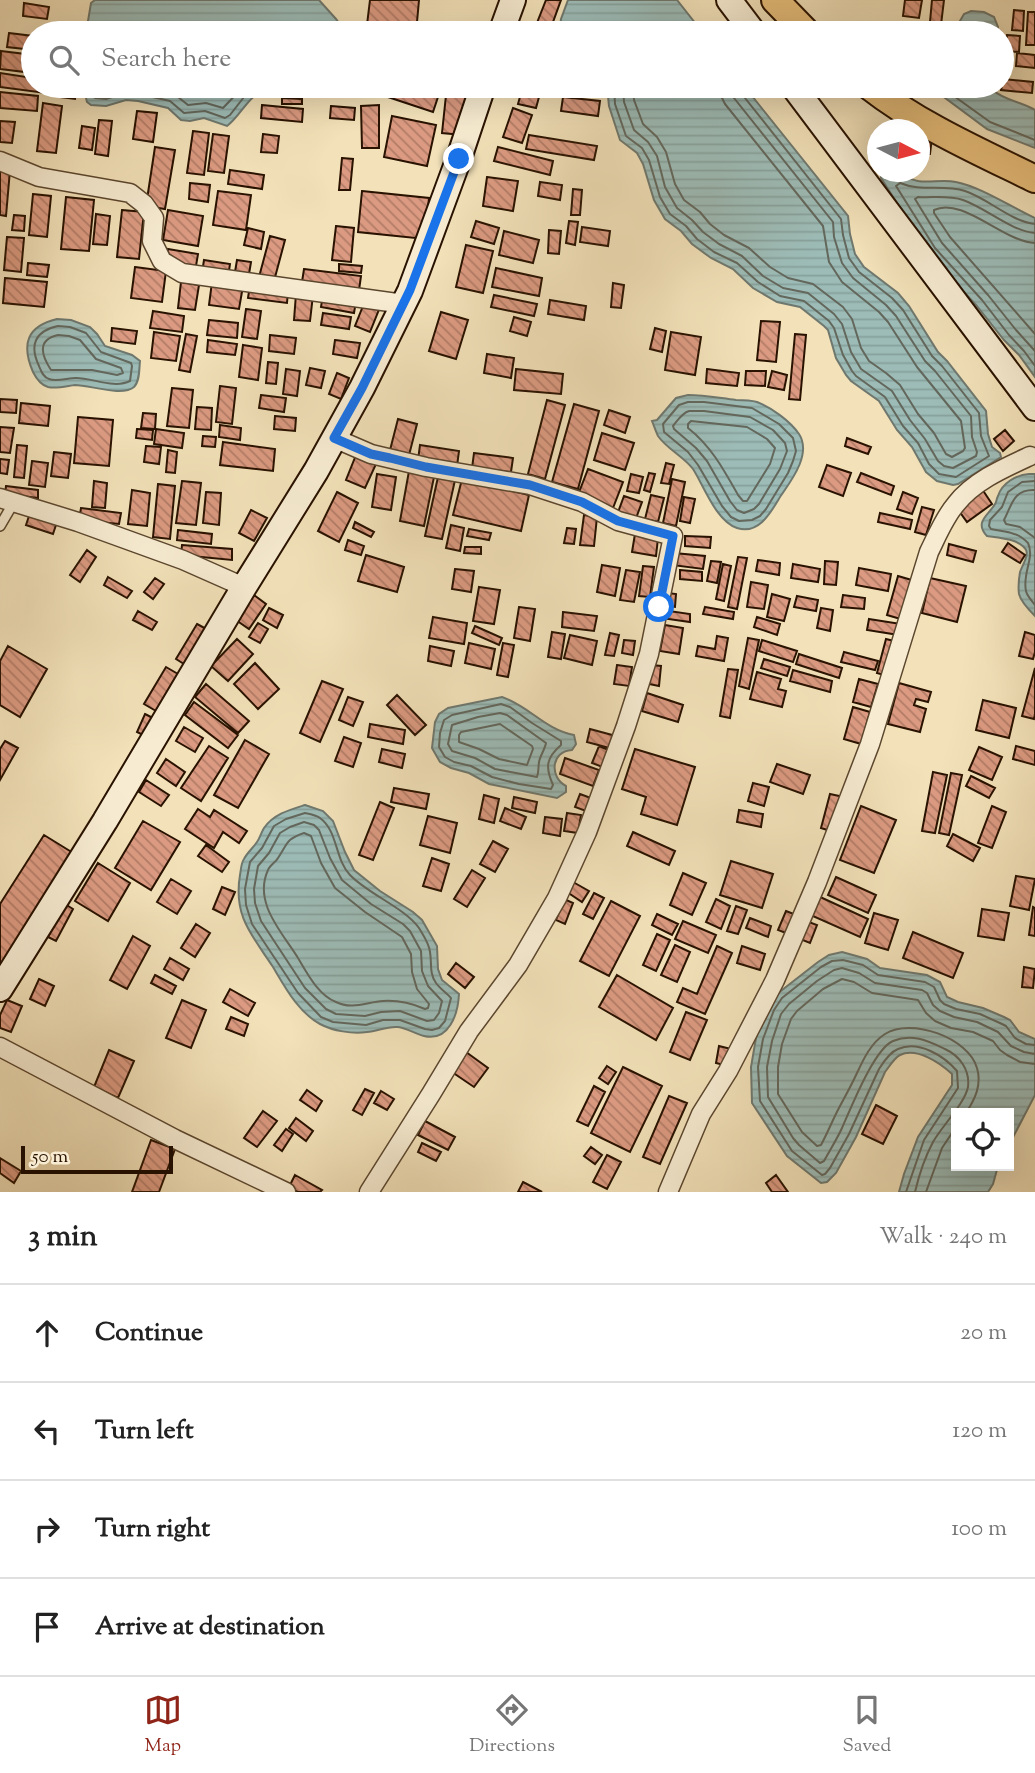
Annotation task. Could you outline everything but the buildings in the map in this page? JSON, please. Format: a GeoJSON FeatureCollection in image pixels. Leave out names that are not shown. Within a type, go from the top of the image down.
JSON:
{"type":"FeatureCollection","features":[{"type":"Feature","properties":{"kind":"main road"},"geometry":{"type":"LineString","coordinates":[[775,0],[795,21]]}},
{"type":"Feature","properties":{"kind":"main road"},"geometry":{"type":"LineString","coordinates":[[884,98],[960,143],[1035,179]]}},
{"type":"Feature","properties":{"kind":"street"},"geometry":{"type":"LineString","coordinates":[[505,21],[513,0]]}},
{"type":"Feature","properties":{"kind":"street"},"geometry":{"type":"LineString","coordinates":[[729,0],[745,21]]}},
{"type":"Feature","properties":{"kind":"street"},"geometry":{"type":"LineString","coordinates":[[0,989],[105,821],[316,471],[362,388],[415,279],[479,98]]}},
{"type":"Feature","properties":{"kind":"street"},"geometry":{"type":"LineString","coordinates":[[802,98],[1035,408]]}},
{"type":"Feature","properties":{"kind":"street"},"geometry":{"type":"LineString","coordinates":[[0,161],[39,177],[130,193],[144,204],[153,218],[152,241],[162,261],[182,273],[404,304]]}},
{"type":"Feature","properties":{"kind":"street"},"geometry":{"type":"LineString","coordinates":[[334,438],[371,454],[426,467],[530,485],[582,502],[618,521],[673,536],[649,654],[630,714],[587,832],[558,898],[518,965],[469,1031],[369,1192]]}},
{"type":"Feature","properties":{"kind":"street"},"geometry":{"type":"LineString","coordinates":[[667,1192],[701,1114],[728,1071],[775,980],[817,881],[870,744],[929,552],[938,533],[956,503],[972,488],[1030,456]]}},
{"type":"Feature","properties":{"kind":"street"},"geometry":{"type":"LineString","coordinates":[[7,500],[157,550],[244,587]]}},
{"type":"Feature","properties":{"kind":"street"},"geometry":{"type":"LineString","coordinates":[[0,1046],[175,1139],[286,1192]]}},
{"type":"Feature","properties":{"kind":"lane"},"geometry":{"type":"LineString","coordinates":[[0,526],[7,500]]}},
{"type":"Feature","properties":{"kind":"water"},"geometry":{"type":"Polygon","coordinates":[[[95,0],[319,0],[337,21],[88,21],[91,3],[95,0]]]}},
{"type":"Feature","properties":{"kind":"water"},"geometry":{"type":"Polygon","coordinates":[[[568,0],[677,0],[694,21],[561,21],[568,0]]]}},
{"type":"Feature","properties":{"kind":"water"},"geometry":{"type":"Polygon","coordinates":[[[971,11],[984,12],[994,17],[996,21],[960,21],[964,14],[971,11]]]}},
{"type":"Feature","properties":{"kind":"water"},"geometry":{"type":"Polygon","coordinates":[[[86,98],[252,98],[227,126],[204,118],[181,120],[168,108],[138,101],[126,100],[106,106],[91,105],[86,98]]]}},
{"type":"Feature","properties":{"kind":"water"},"geometry":{"type":"Polygon","coordinates":[[[608,98],[754,98],[848,216],[855,254],[864,267],[898,293],[938,352],[986,411],[992,447],[1001,457],[953,485],[937,481],[926,472],[912,447],[897,430],[879,401],[846,375],[836,358],[828,330],[824,326],[800,307],[777,302],[753,288],[733,269],[692,244],[665,219],[654,200],[637,153],[620,140],[608,98]]]}},
{"type":"Feature","properties":{"kind":"water"},"geometry":{"type":"Polygon","coordinates":[[[945,98],[1007,98],[1035,110],[1035,148],[987,129],[945,98]]]}},
{"type":"Feature","properties":{"kind":"water"},"geometry":{"type":"Polygon","coordinates":[[[951,181],[986,193],[1035,218],[1035,377],[951,278],[913,228],[884,182],[951,181]]]}},
{"type":"Feature","properties":{"kind":"water"},"geometry":{"type":"Polygon","coordinates":[[[57,319],[71,320],[90,327],[105,346],[132,355],[140,361],[134,387],[114,391],[75,385],[51,388],[41,383],[29,362],[27,345],[33,331],[57,319]]]}},
{"type":"Feature","properties":{"kind":"water"},"geometry":{"type":"Polygon","coordinates":[[[688,395],[757,402],[780,415],[799,434],[802,459],[773,509],[758,525],[745,529],[737,528],[723,518],[693,469],[658,436],[652,421],[657,420],[676,398],[688,395]]]}},
{"type":"Feature","properties":{"kind":"water"},"geometry":{"type":"Polygon","coordinates":[[[1035,474],[1035,616],[1019,594],[1020,572],[1026,551],[1011,540],[987,536],[982,527],[983,520],[1003,487],[1019,476],[1035,474]]]}},
{"type":"Feature","properties":{"kind":"water"},"geometry":{"type":"Polygon","coordinates":[[[502,697],[554,728],[574,735],[576,744],[572,750],[565,751],[556,759],[557,777],[566,786],[566,792],[557,798],[489,784],[440,762],[432,748],[435,722],[439,714],[448,708],[502,697]]]}},
{"type":"Feature","properties":{"kind":"water"},"geometry":{"type":"Polygon","coordinates":[[[305,805],[323,811],[333,821],[354,870],[422,920],[437,946],[438,969],[442,980],[459,994],[454,1018],[440,1035],[424,1036],[398,1027],[349,1032],[320,1024],[305,1013],[293,998],[251,935],[239,902],[243,861],[272,819],[305,805]]]}},
{"type":"Feature","properties":{"kind":"water"},"geometry":{"type":"Polygon","coordinates":[[[842,952],[867,959],[880,968],[927,975],[940,982],[947,997],[1004,1017],[1010,1020],[1019,1032],[1035,1039],[1035,1095],[1014,1135],[1014,1108],[951,1108],[951,1171],[997,1171],[988,1192],[899,1192],[918,1137],[952,1085],[952,1074],[935,1061],[914,1053],[900,1055],[885,1072],[856,1137],[836,1173],[827,1182],[821,1183],[787,1156],[752,1103],[751,1067],[756,1038],[762,1019],[777,994],[829,955],[842,952]]]}},
{"type":"Feature","properties":{"kind":"route"},"geometry":{"type":"LineString","coordinates":[[459,159],[410,290],[334,438],[371,454],[426,467],[530,485],[582,502],[618,521],[673,536],[659,607]]}}]}
